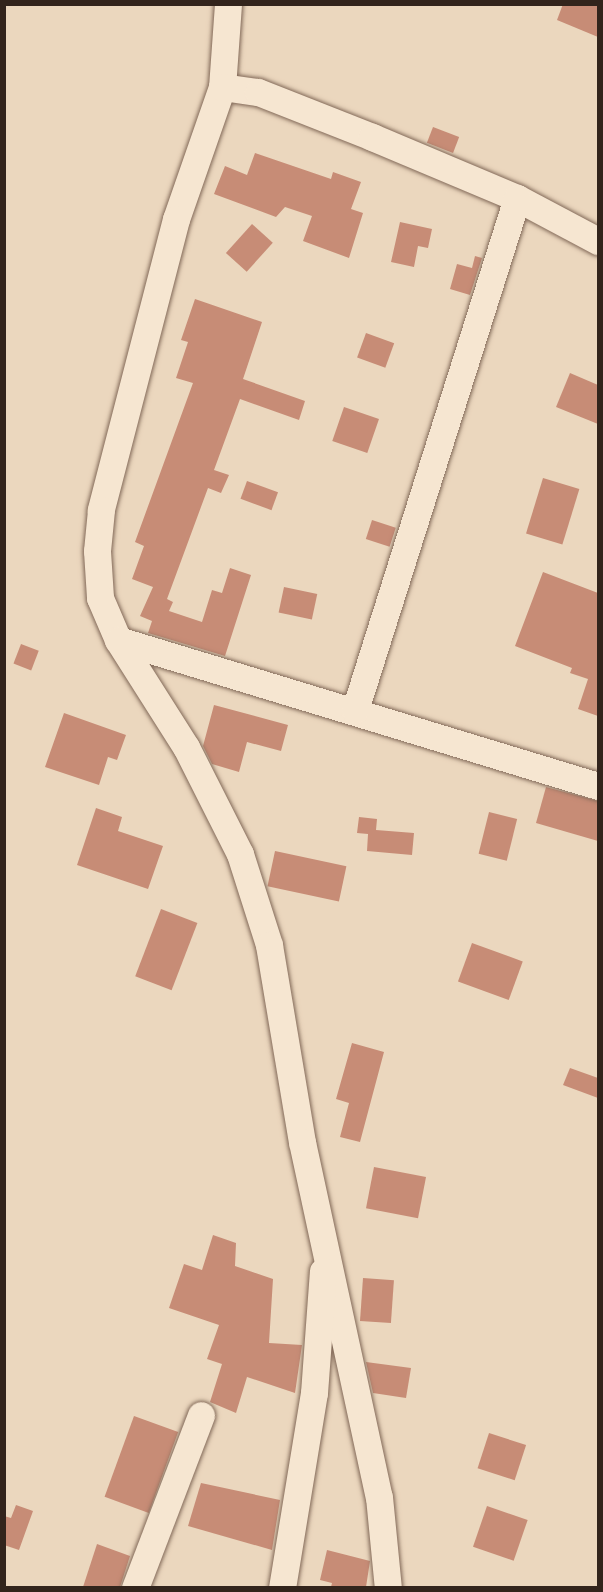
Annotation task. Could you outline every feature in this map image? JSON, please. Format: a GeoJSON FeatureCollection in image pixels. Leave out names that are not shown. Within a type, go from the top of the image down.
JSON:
{"type":"FeatureCollection","features":[{"type":"Feature","properties":{"kind":"street"},"geometry":{"type":"LineString","coordinates":[[228,4],[222,87],[176,219],[102,510],[97,551],[100,598],[118,640],[186,747],[240,854],[269,945],[302,1142],[378,1497],[388,1587]]}},
{"type":"Feature","properties":{"kind":"street"},"geometry":{"type":"LineString","coordinates":[[222,87],[258,92],[517,198],[598,241]]}},
{"type":"Feature","properties":{"kind":"street"},"geometry":{"type":"LineString","coordinates":[[355,710],[517,198]]}},
{"type":"Feature","properties":{"kind":"street"},"geometry":{"type":"LineString","coordinates":[[118,640],[355,710],[598,786]]}},
{"type":"Feature","properties":{"kind":"street"},"geometry":{"type":"LineString","coordinates":[[282,1587],[314,1393],[320,1282],[327,1256]]}},
{"type":"Feature","properties":{"kind":"street"},"geometry":{"type":"LineString","coordinates":[[135,1587],[201,1415]]}},
{"type":"Feature","properties":{"kind":"building"},"geometry":{"type":"Polygon","coordinates":[[[563,4],[598,4],[598,37],[557,20],[563,4]]]}},
{"type":"Feature","properties":{"kind":"building"},"geometry":{"type":"Polygon","coordinates":[[[433,127],[459,137],[453,153],[427,143],[433,127]]]}},
{"type":"Feature","properties":{"kind":"building"},"geometry":{"type":"Polygon","coordinates":[[[255,153],[331,179],[333,172],[361,182],[351,209],[363,213],[349,258],[303,241],[312,216],[285,207],[276,217],[214,194],[225,166],[247,175],[255,153]]]}},
{"type":"Feature","properties":{"kind":"building"},"geometry":{"type":"Polygon","coordinates":[[[400,222],[432,229],[428,248],[418,246],[414,267],[391,262],[400,222]]]}},
{"type":"Feature","properties":{"kind":"building"},"geometry":{"type":"Polygon","coordinates":[[[252,224],[273,243],[247,272],[226,253],[252,224]]]}},
{"type":"Feature","properties":{"kind":"building"},"geometry":{"type":"Polygon","coordinates":[[[475,256],[482,258],[470,295],[450,289],[457,264],[472,268],[475,256]]]}},
{"type":"Feature","properties":{"kind":"building"},"geometry":{"type":"Polygon","coordinates":[[[195,299],[262,322],[243,379],[305,401],[299,420],[240,399],[214,470],[229,475],[221,493],[208,488],[167,599],[173,602],[169,611],[202,622],[212,590],[222,593],[230,568],[251,575],[225,656],[148,633],[152,621],[140,616],[153,587],[132,579],[144,546],[135,542],[193,383],[176,378],[188,342],[181,340],[195,299]]]}},
{"type":"Feature","properties":{"kind":"building"},"geometry":{"type":"Polygon","coordinates":[[[366,333],[394,343],[385,368],[357,357],[366,333]]]}},
{"type":"Feature","properties":{"kind":"building"},"geometry":{"type":"Polygon","coordinates":[[[570,373],[598,385],[598,424],[556,407],[570,373]]]}},
{"type":"Feature","properties":{"kind":"building"},"geometry":{"type":"Polygon","coordinates":[[[344,407],[379,419],[367,453],[332,441],[344,407]]]}},
{"type":"Feature","properties":{"kind":"building"},"geometry":{"type":"Polygon","coordinates":[[[543,478],[579,489],[562,545],[526,533],[543,478]]]}},
{"type":"Feature","properties":{"kind":"building"},"geometry":{"type":"Polygon","coordinates":[[[247,481],[278,492],[272,510],[241,499],[247,481]]]}},
{"type":"Feature","properties":{"kind":"building"},"geometry":{"type":"Polygon","coordinates":[[[372,520],[396,528],[390,547],[366,539],[372,520]]]}},
{"type":"Feature","properties":{"kind":"building"},"geometry":{"type":"Polygon","coordinates":[[[543,572],[598,593],[598,716],[578,709],[588,679],[570,673],[572,668],[515,646],[543,572]]]}},
{"type":"Feature","properties":{"kind":"building"},"geometry":{"type":"Polygon","coordinates":[[[284,587],[317,594],[312,620],[279,612],[284,587]]]}},
{"type":"Feature","properties":{"kind":"building"},"geometry":{"type":"Polygon","coordinates":[[[21,644],[39,651],[31,670],[13,664],[21,644]]]}},
{"type":"Feature","properties":{"kind":"building"},"geometry":{"type":"Polygon","coordinates":[[[214,705],[288,725],[281,751],[247,742],[239,772],[212,764],[203,746],[214,705]]]}},
{"type":"Feature","properties":{"kind":"building"},"geometry":{"type":"Polygon","coordinates":[[[64,713],[126,735],[117,760],[108,757],[99,785],[45,767],[64,713]]]}},
{"type":"Feature","properties":{"kind":"building"},"geometry":{"type":"Polygon","coordinates":[[[546,787],[598,801],[598,841],[536,823],[546,787]]]}},
{"type":"Feature","properties":{"kind":"building"},"geometry":{"type":"Polygon","coordinates":[[[96,808],[122,817],[118,831],[163,846],[148,889],[77,865],[96,808]]]}},
{"type":"Feature","properties":{"kind":"building"},"geometry":{"type":"Polygon","coordinates":[[[489,812],[517,819],[507,861],[479,854],[489,812]]]}},
{"type":"Feature","properties":{"kind":"building"},"geometry":{"type":"Polygon","coordinates":[[[359,817],[377,819],[376,830],[414,833],[412,855],[367,851],[368,834],[357,833],[359,817]]]}},
{"type":"Feature","properties":{"kind":"building"},"geometry":{"type":"Polygon","coordinates":[[[275,851],[346,866],[339,901],[268,886],[275,851]]]}},
{"type":"Feature","properties":{"kind":"building"},"geometry":{"type":"Polygon","coordinates":[[[161,909],[197,923],[172,990],[135,976],[161,909]]]}},
{"type":"Feature","properties":{"kind":"building"},"geometry":{"type":"Polygon","coordinates":[[[472,943],[523,961],[509,1000],[458,982],[472,943]]]}},
{"type":"Feature","properties":{"kind":"building"},"geometry":{"type":"Polygon","coordinates":[[[352,1043],[384,1052],[360,1142],[340,1137],[349,1103],[336,1099],[352,1043]]]}},
{"type":"Feature","properties":{"kind":"building"},"geometry":{"type":"Polygon","coordinates":[[[570,1068],[598,1078],[598,1098],[563,1085],[570,1068]]]}},
{"type":"Feature","properties":{"kind":"building"},"geometry":{"type":"Polygon","coordinates":[[[374,1167],[426,1177],[418,1218],[366,1208],[374,1167]]]}},
{"type":"Feature","properties":{"kind":"building"},"geometry":{"type":"Polygon","coordinates":[[[213,1235],[236,1243],[235,1266],[273,1279],[269,1343],[302,1345],[295,1393],[247,1377],[236,1413],[210,1402],[222,1364],[207,1359],[219,1325],[169,1308],[184,1264],[202,1270],[213,1235]]]}},
{"type":"Feature","properties":{"kind":"building"},"geometry":{"type":"Polygon","coordinates":[[[363,1278],[394,1280],[391,1323],[360,1321],[363,1278]]]}},
{"type":"Feature","properties":{"kind":"building"},"geometry":{"type":"Polygon","coordinates":[[[366,1362],[411,1368],[406,1398],[373,1393],[366,1362]]]}},
{"type":"Feature","properties":{"kind":"building"},"geometry":{"type":"Polygon","coordinates":[[[134,1416],[178,1432],[149,1513],[105,1497],[134,1416]]]}},
{"type":"Feature","properties":{"kind":"building"},"geometry":{"type":"Polygon","coordinates":[[[489,1433],[526,1445],[515,1480],[478,1468],[489,1433]]]}},
{"type":"Feature","properties":{"kind":"building"},"geometry":{"type":"Polygon","coordinates":[[[201,1483],[280,1500],[272,1550],[188,1526],[201,1483]]]}},
{"type":"Feature","properties":{"kind":"building"},"geometry":{"type":"Polygon","coordinates":[[[16,1505],[33,1511],[19,1550],[4,1545],[4,1516],[11,1518],[16,1505]]]}},
{"type":"Feature","properties":{"kind":"building"},"geometry":{"type":"Polygon","coordinates":[[[487,1506],[528,1520],[514,1561],[473,1547],[487,1506]]]}},
{"type":"Feature","properties":{"kind":"building"},"geometry":{"type":"Polygon","coordinates":[[[97,1544],[130,1556],[120,1587],[83,1587],[97,1544]]]}},
{"type":"Feature","properties":{"kind":"building"},"geometry":{"type":"Polygon","coordinates":[[[327,1550],[370,1561],[366,1587],[331,1587],[332,1583],[320,1580],[327,1550]]]}}]}
